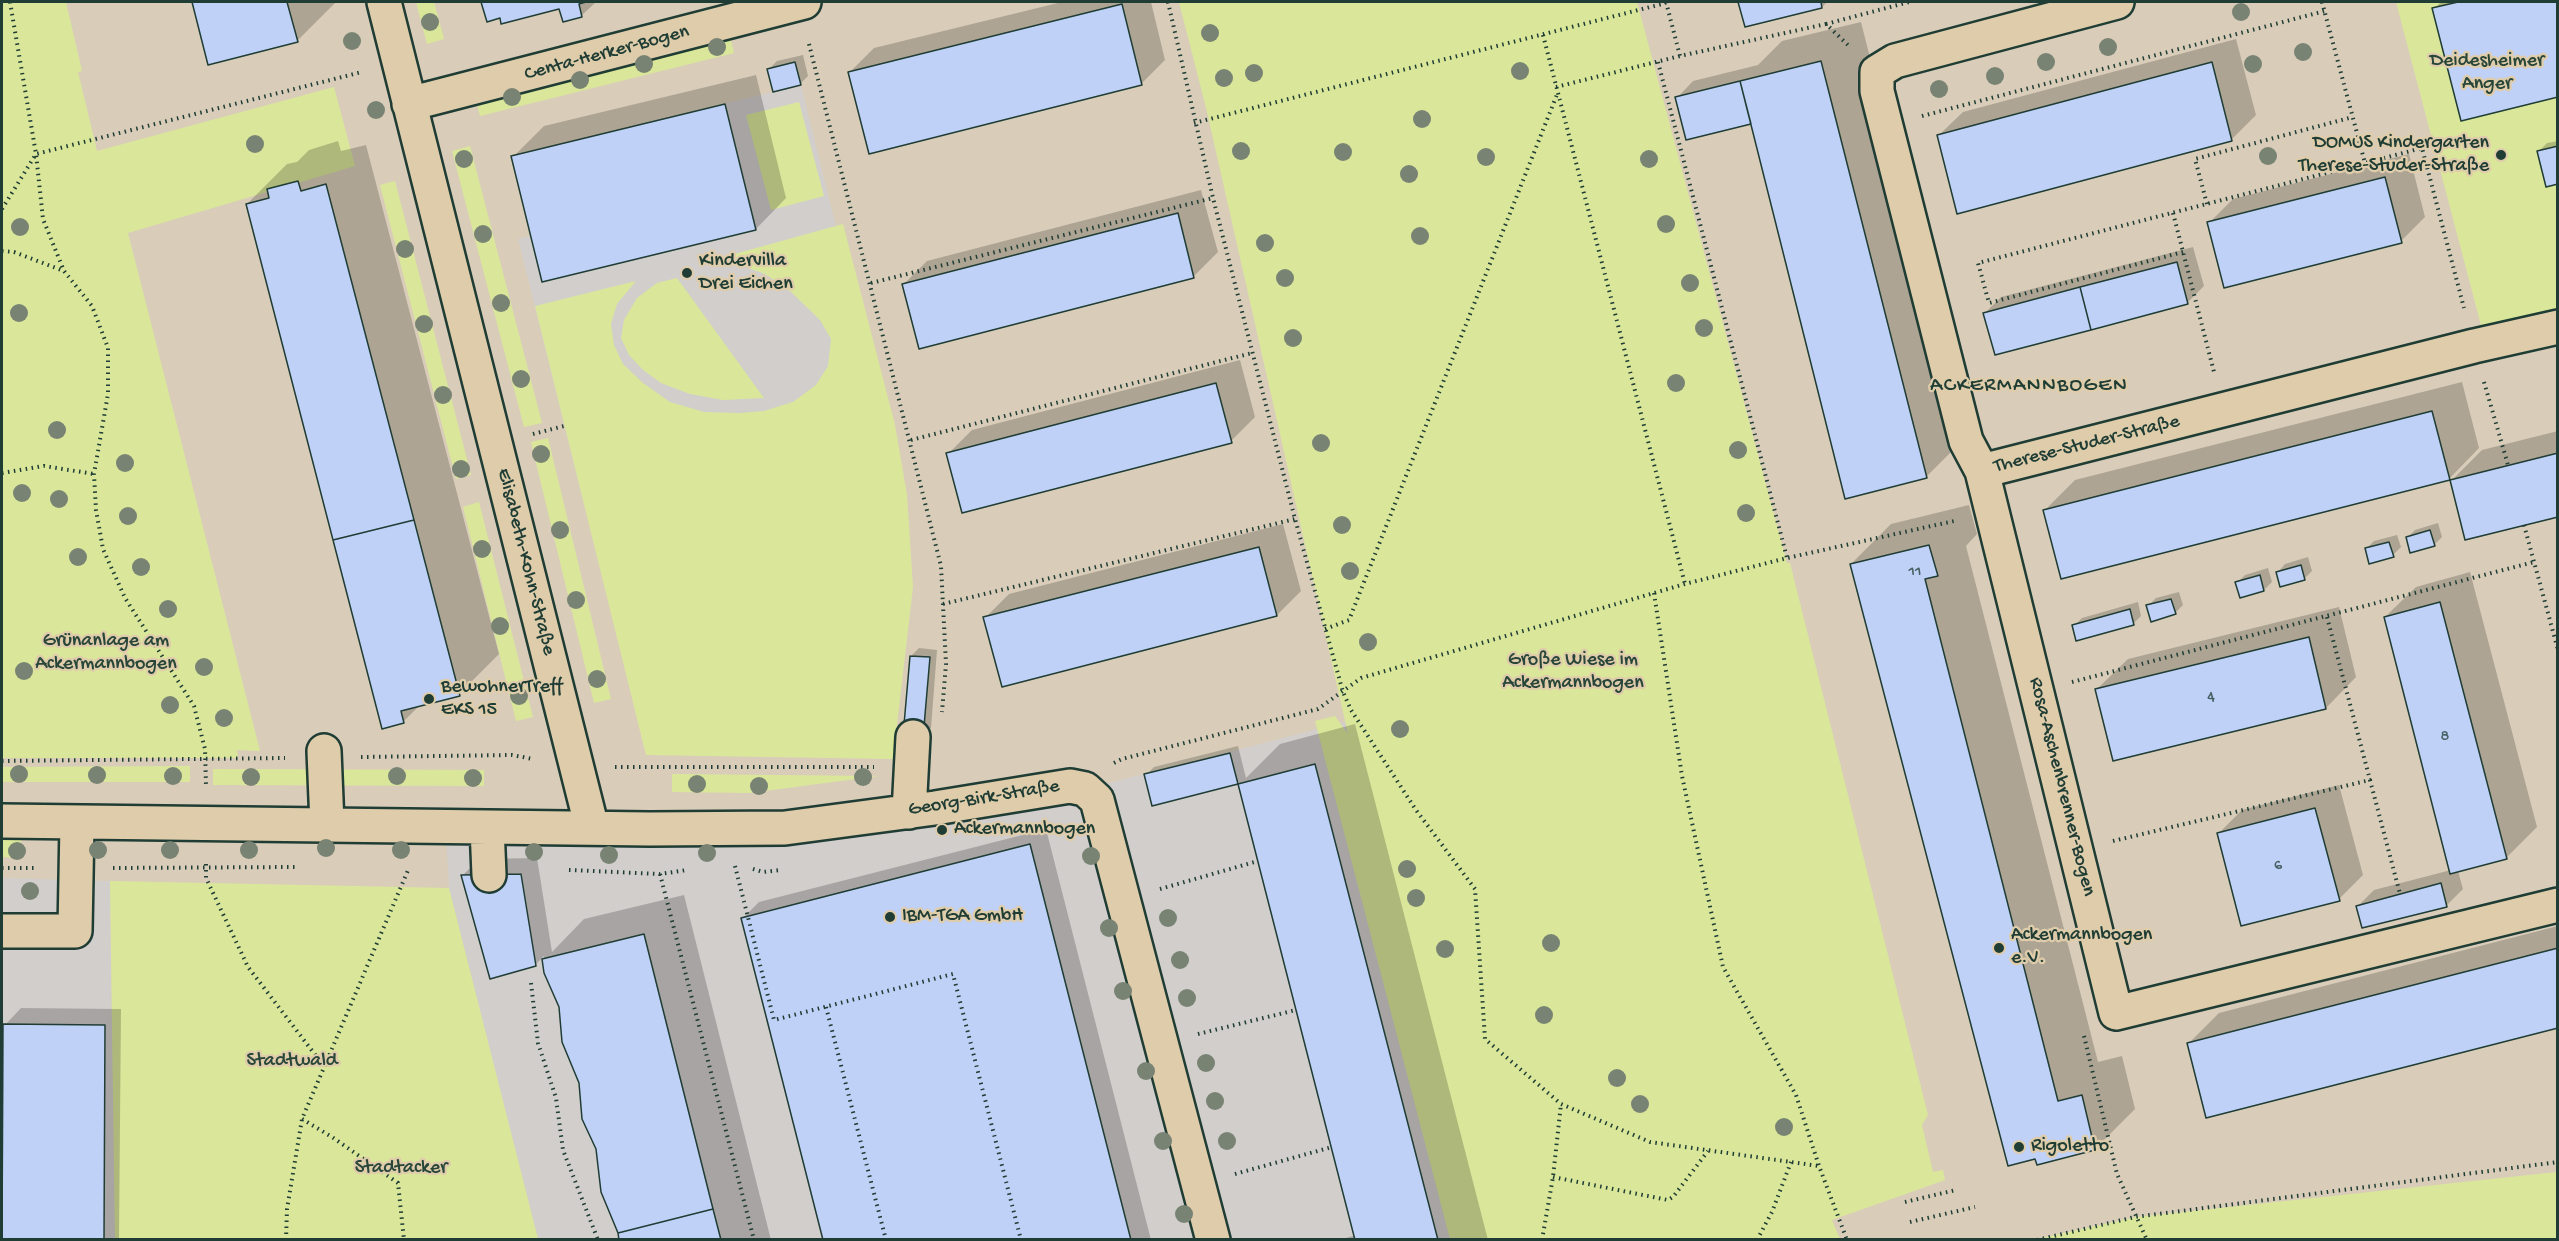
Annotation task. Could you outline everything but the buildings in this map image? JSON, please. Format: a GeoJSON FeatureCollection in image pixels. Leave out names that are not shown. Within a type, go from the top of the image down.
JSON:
{"type":"FeatureCollection","features":[{"type":"Feature","properties":{"kind":"street","name":"Elisabeth-Kohn-Straße"},"geometry":{"type":"LineString","coordinates":[[384,2],[592,828]]}},
{"type":"Feature","properties":{"kind":"street","name":"Centa-Herker-Bogen"},"geometry":{"type":"LineString","coordinates":[[409,104],[804,2]]}},
{"type":"Feature","properties":{"kind":"street","name":"Therese-Studer-Straße"},"geometry":{"type":"LineString","coordinates":[[2117,2],[1895,61],[1877,72],[1877,91],[1966,441],[1982,471],[2474,346],[2558,327]]}},
{"type":"Feature","properties":{"kind":"street","name":"Rosa-Aschenbrenner-Bogen"},"geometry":{"type":"LineString","coordinates":[[1982,471],[2116,1012]]}},
{"type":"Feature","properties":{"kind":"street"},"geometry":{"type":"LineString","coordinates":[[909,812],[912,752]]}},
{"type":"Feature","properties":{"kind":"street"},"geometry":{"type":"LineString","coordinates":[[325,755],[327,824]]}},
{"type":"Feature","properties":{"kind":"street","name":"Georg-Birk-Straße"},"geometry":{"type":"LineString","coordinates":[[592,828],[785,828],[1084,793]]}},
{"type":"Feature","properties":{"kind":"street"},"geometry":{"type":"LineString","coordinates":[[1084,793],[1123,899],[1213,1239]]}},
{"type":"Feature","properties":{"kind":"street"},"geometry":{"type":"LineString","coordinates":[[2,820],[77,823],[592,828]]}},
{"type":"Feature","properties":{"kind":"street"},"geometry":{"type":"LineString","coordinates":[[2,931],[75,931],[77,823]]}},
{"type":"Feature","properties":{"kind":"street"},"geometry":{"type":"LineString","coordinates":[[487,827],[489,875]]}},
{"type":"Feature","properties":{"kind":"street"},"geometry":{"type":"LineString","coordinates":[[2116,1012],[2558,905]]}},
{"type":"Feature","properties":{"kind":"path"},"geometry":{"type":"LineString","coordinates":[[10,2],[36,154],[43,219],[64,271],[92,306],[108,348],[108,394],[94,474],[96,510],[103,549],[125,598],[194,706],[205,748]]}},
{"type":"Feature","properties":{"kind":"path"},"geometry":{"type":"LineString","coordinates":[[1168,2],[1212,198],[1295,519],[1343,692],[1351,710],[1416,810],[1475,889],[1485,1039],[1561,1104],[1650,1142],[1819,1166]]}},
{"type":"Feature","properties":{"kind":"path"},"geometry":{"type":"LineString","coordinates":[[1194,123],[1666,2],[1680,56]]}},
{"type":"Feature","properties":{"kind":"path"},"geometry":{"type":"LineString","coordinates":[[1557,89],[1680,56],[1826,24],[1909,2]]}},
{"type":"Feature","properties":{"kind":"path"},"geometry":{"type":"LineString","coordinates":[[2322,2],[2365,163]]}},
{"type":"Feature","properties":{"kind":"path"},"geometry":{"type":"LineString","coordinates":[[1886,126],[2325,11]]}},
{"type":"Feature","properties":{"kind":"path"},"geometry":{"type":"LineString","coordinates":[[1826,24],[1856,52]]}},
{"type":"Feature","properties":{"kind":"path"},"geometry":{"type":"LineString","coordinates":[[1543,35],[1685,584]]}},
{"type":"Feature","properties":{"kind":"path"},"geometry":{"type":"LineString","coordinates":[[809,44],[911,440],[941,566],[946,664],[941,719]]}},
{"type":"Feature","properties":{"kind":"path"},"geometry":{"type":"LineString","coordinates":[[1658,62],[1787,558]]}},
{"type":"Feature","properties":{"kind":"path"},"geometry":{"type":"LineString","coordinates":[[2,209],[36,154],[400,64]]}},
{"type":"Feature","properties":{"kind":"path"},"geometry":{"type":"LineString","coordinates":[[1325,629],[1350,620],[1557,89]]}},
{"type":"Feature","properties":{"kind":"path"},"geometry":{"type":"LineString","coordinates":[[2207,204],[2195,159],[2353,117]]}},
{"type":"Feature","properties":{"kind":"path"},"geometry":{"type":"LineString","coordinates":[[2183,252],[1989,303],[1978,263],[2422,148],[2508,465]]}},
{"type":"Feature","properties":{"kind":"path"},"geometry":{"type":"LineString","coordinates":[[871,283],[1212,198]]}},
{"type":"Feature","properties":{"kind":"path"},"geometry":{"type":"LineString","coordinates":[[2173,213],[2224,410]]}},
{"type":"Feature","properties":{"kind":"path"},"geometry":{"type":"LineString","coordinates":[[2,251],[14,252],[64,271]]}},
{"type":"Feature","properties":{"kind":"path"},"geometry":{"type":"LineString","coordinates":[[911,440],[1252,353]]}},
{"type":"Feature","properties":{"kind":"path"},"geometry":{"type":"LineString","coordinates":[[2,473],[44,466],[94,474]]}},
{"type":"Feature","properties":{"kind":"path"},"geometry":{"type":"LineString","coordinates":[[943,604],[1295,519]]}},
{"type":"Feature","properties":{"kind":"path"},"geometry":{"type":"LineString","coordinates":[[1084,793],[1122,759],[1318,709],[1361,678],[1685,584],[1787,558],[1955,521]]}},
{"type":"Feature","properties":{"kind":"path"},"geometry":{"type":"LineString","coordinates":[[2524,525],[2558,650]]}},
{"type":"Feature","properties":{"kind":"path"},"geometry":{"type":"LineString","coordinates":[[2037,692],[2534,562]]}},
{"type":"Feature","properties":{"kind":"path"},"geometry":{"type":"LineString","coordinates":[[1654,593],[1682,776],[1723,967],[1796,1095],[1819,1166],[1847,1239]]}},
{"type":"Feature","properties":{"kind":"path"},"geometry":{"type":"LineString","coordinates":[[2327,617],[2400,894]]}},
{"type":"Feature","properties":{"kind":"path"},"geometry":{"type":"LineString","coordinates":[[2,761],[325,755],[512,755],[577,769],[912,752]]}},
{"type":"Feature","properties":{"kind":"path"},"geometry":{"type":"LineString","coordinates":[[2077,850],[2370,780]]}},
{"type":"Feature","properties":{"kind":"path"},"geometry":{"type":"LineString","coordinates":[[207,824],[207,878],[248,967],[323,1065]]}},
{"type":"Feature","properties":{"kind":"path"},"geometry":{"type":"LineString","coordinates":[[650,829],[754,1239]]}},
{"type":"Feature","properties":{"kind":"path"},"geometry":{"type":"LineString","coordinates":[[1123,899],[1258,861]]}},
{"type":"Feature","properties":{"kind":"path"},"geometry":{"type":"LineString","coordinates":[[724,865],[735,863],[763,872],[786,869]]}},
{"type":"Feature","properties":{"kind":"path"},"geometry":{"type":"LineString","coordinates":[[735,863],[774,1020],[953,974],[1021,1239]]}},
{"type":"Feature","properties":{"kind":"path"},"geometry":{"type":"LineString","coordinates":[[2,868],[301,867]]}},
{"type":"Feature","properties":{"kind":"path"},"geometry":{"type":"LineString","coordinates":[[286,1239],[287,1209],[302,1119],[323,1065],[409,868],[399,868]]}},
{"type":"Feature","properties":{"kind":"path"},"geometry":{"type":"LineString","coordinates":[[565,870],[660,874],[692,870]]}},
{"type":"Feature","properties":{"kind":"path"},"geometry":{"type":"LineString","coordinates":[[531,983],[538,1043],[556,1098],[563,1150],[598,1239]]}},
{"type":"Feature","properties":{"kind":"path"},"geometry":{"type":"LineString","coordinates":[[826,1007],[886,1239]]}},
{"type":"Feature","properties":{"kind":"path"},"geometry":{"type":"LineString","coordinates":[[1161,1043],[1296,1010]]}},
{"type":"Feature","properties":{"kind":"path"},"geometry":{"type":"LineString","coordinates":[[2116,1012],[2084,1036],[2117,1174],[2147,1239]]}},
{"type":"Feature","properties":{"kind":"path"},"geometry":{"type":"LineString","coordinates":[[1542,1239],[1553,1177],[1561,1104]]}},
{"type":"Feature","properties":{"kind":"path"},"geometry":{"type":"LineString","coordinates":[[302,1119],[398,1183],[404,1239]]}},
{"type":"Feature","properties":{"kind":"path"},"geometry":{"type":"LineString","coordinates":[[1198,1184],[1332,1147]]}},
{"type":"Feature","properties":{"kind":"path"},"geometry":{"type":"LineString","coordinates":[[1553,1177],[1668,1200],[1708,1151]]}},
{"type":"Feature","properties":{"kind":"path"},"geometry":{"type":"LineString","coordinates":[[1757,1239],[1772,1212],[1791,1162]]}},
{"type":"Feature","properties":{"kind":"path"},"geometry":{"type":"LineString","coordinates":[[2037,1239],[2136,1217],[2558,1162]]}},
{"type":"Feature","properties":{"kind":"path"},"geometry":{"type":"LineString","coordinates":[[1905,1202],[1956,1190]]}},
{"type":"Feature","properties":{"kind":"path"},"geometry":{"type":"LineString","coordinates":[[1910,1222],[1975,1207]]}},
{"type":"Feature","properties":{"kind":"shaded area","name":"Kindervilla Drei Eichen"},"geometry":{"type":"Polygon","coordinates":[[[801,85],[885,426],[583,500],[518,239],[531,236],[511,156],[801,85]]]}},
{"type":"Feature","properties":{"kind":"shaded area"},"geometry":{"type":"Polygon","coordinates":[[[1345,722],[1472,1239],[538,1239],[449,888],[446,833],[790,838],[1105,784],[1345,722]]]}},
{"type":"Feature","properties":{"kind":"shaded area"},"geometry":{"type":"Polygon","coordinates":[[[2,878],[110,881],[115,1239],[2,1240],[2,878]]]}},
{"type":"Feature","properties":{"kind":"green space","name":"Grünanlage am Ackermannbogen"},"geometry":{"type":"Polygon","coordinates":[[[2,2],[66,2],[82,71],[78,72],[97,151],[334,87],[355,166],[128,233],[260,751],[237,750],[238,758],[2,758],[2,2]]]}},
{"type":"Feature","properties":{"kind":"green space"},"geometry":{"type":"Polygon","coordinates":[[[416,2],[434,2],[444,39],[427,44],[416,2]]]}},
{"type":"Feature","properties":{"kind":"green space","name":"Große Wiese im Ackermannbogen"},"geometry":{"type":"Polygon","coordinates":[[[1179,2],[1637,2],[1787,563],[1790,563],[1928,1115],[1922,1125],[1933,1172],[1943,1170],[1945,1180],[1832,1220],[1840,1239],[1450,1239],[1315,721],[1335,716],[1348,734],[1207,112],[1179,2]]]}},
{"type":"Feature","properties":{"kind":"green space","name":"Deidesheimer Anger"},"geometry":{"type":"Polygon","coordinates":[[[2396,2],[2557,2],[2557,310],[2482,329],[2396,2]]]}},
{"type":"Feature","properties":{"kind":"green space"},"geometry":{"type":"Polygon","coordinates":[[[730,37],[734,53],[480,116],[476,101],[730,37]]]}},
{"type":"Feature","properties":{"kind":"green space"},"geometry":{"type":"Polygon","coordinates":[[[799,102],[824,196],[771,210],[746,115],[799,102]]]}},
{"type":"Feature","properties":{"kind":"green space"},"geometry":{"type":"Polygon","coordinates":[[[470,146],[542,423],[524,427],[452,151],[470,146]]]}},
{"type":"Feature","properties":{"kind":"green space"},"geometry":{"type":"Polygon","coordinates":[[[395,181],[471,475],[456,479],[380,185],[395,181]]]}},
{"type":"Feature","properties":{"kind":"green space"},"geometry":{"type":"Polygon","coordinates":[[[843,224],[895,425],[907,495],[913,587],[893,759],[646,755],[535,306],[636,281],[617,304],[611,324],[614,345],[623,364],[643,383],[670,402],[704,412],[764,411],[793,402],[816,385],[828,366],[831,339],[820,320],[790,291],[765,274],[720,258],[843,224]]]}},
{"type":"Feature","properties":{"kind":"green space"},"geometry":{"type":"Polygon","coordinates":[[[677,278],[764,398],[723,400],[690,394],[661,383],[643,370],[629,355],[621,338],[624,320],[637,298],[657,283],[677,278]]]}},
{"type":"Feature","properties":{"kind":"green space"},"geometry":{"type":"Polygon","coordinates":[[[548,438],[611,699],[594,703],[531,442],[548,438]]]}},
{"type":"Feature","properties":{"kind":"green space"},"geometry":{"type":"Polygon","coordinates":[[[479,502],[533,717],[516,721],[463,507],[479,502]]]}},
{"type":"Feature","properties":{"kind":"green space"},"geometry":{"type":"Polygon","coordinates":[[[190,766],[190,782],[2,782],[2,767],[190,766]]]}},
{"type":"Feature","properties":{"kind":"green space"},"geometry":{"type":"Polygon","coordinates":[[[213,769],[484,770],[484,786],[213,785],[213,769]]]}},
{"type":"Feature","properties":{"kind":"green space"},"geometry":{"type":"Polygon","coordinates":[[[672,774],[878,776],[750,793],[672,792],[672,774]]]}},
{"type":"Feature","properties":{"kind":"green space"},"geometry":{"type":"Polygon","coordinates":[[[2,840],[21,840],[20,858],[2,857],[2,840]]]}},
{"type":"Feature","properties":{"kind":"green space","name":"Stadtwald"},"geometry":{"type":"Polygon","coordinates":[[[110,881],[449,888],[538,1239],[115,1239],[110,881]]]}},
{"type":"Feature","properties":{"kind":"green space"},"geometry":{"type":"Polygon","coordinates":[[[2557,1172],[2557,1239],[2037,1239],[2136,1217],[2557,1172]]]}},
{"type":"Feature","properties":{"kind":"place","name":"DOMUS Kindergarten Therese-Studer-Straße"},"geometry":{"type":"Point","coordinates":[2501,155]}},
{"type":"Feature","properties":{"kind":"place","name":"Kindervilla Drei Eichen"},"geometry":{"type":"Point","coordinates":[687,273]}},
{"type":"Feature","properties":{"kind":"place","name":"BewohnerTreff EKS 15"},"geometry":{"type":"Point","coordinates":[429,699]}},
{"type":"Feature","properties":{"kind":"place","name":"Ackermannbogen"},"geometry":{"type":"Point","coordinates":[942,830]}},
{"type":"Feature","properties":{"kind":"place","name":"IBM-TGA GmbH"},"geometry":{"type":"Point","coordinates":[890,917]}},
{"type":"Feature","properties":{"kind":"place","name":"Ackermannbogen e.V."},"geometry":{"type":"Point","coordinates":[1999,948]}},
{"type":"Feature","properties":{"kind":"place","name":"Rigoletto"},"geometry":{"type":"Point","coordinates":[2019,1147]}},
{"type":"Feature","properties":{"kind":"district","name":"ACKERMANNBOGEN"},"geometry":{"type":"Point","coordinates":[2029,387]}},
{"type":"Feature","properties":{"kind":"park label","name":"Stadtacker"},"geometry":{"type":"Point","coordinates":[401,1169]}}]}
